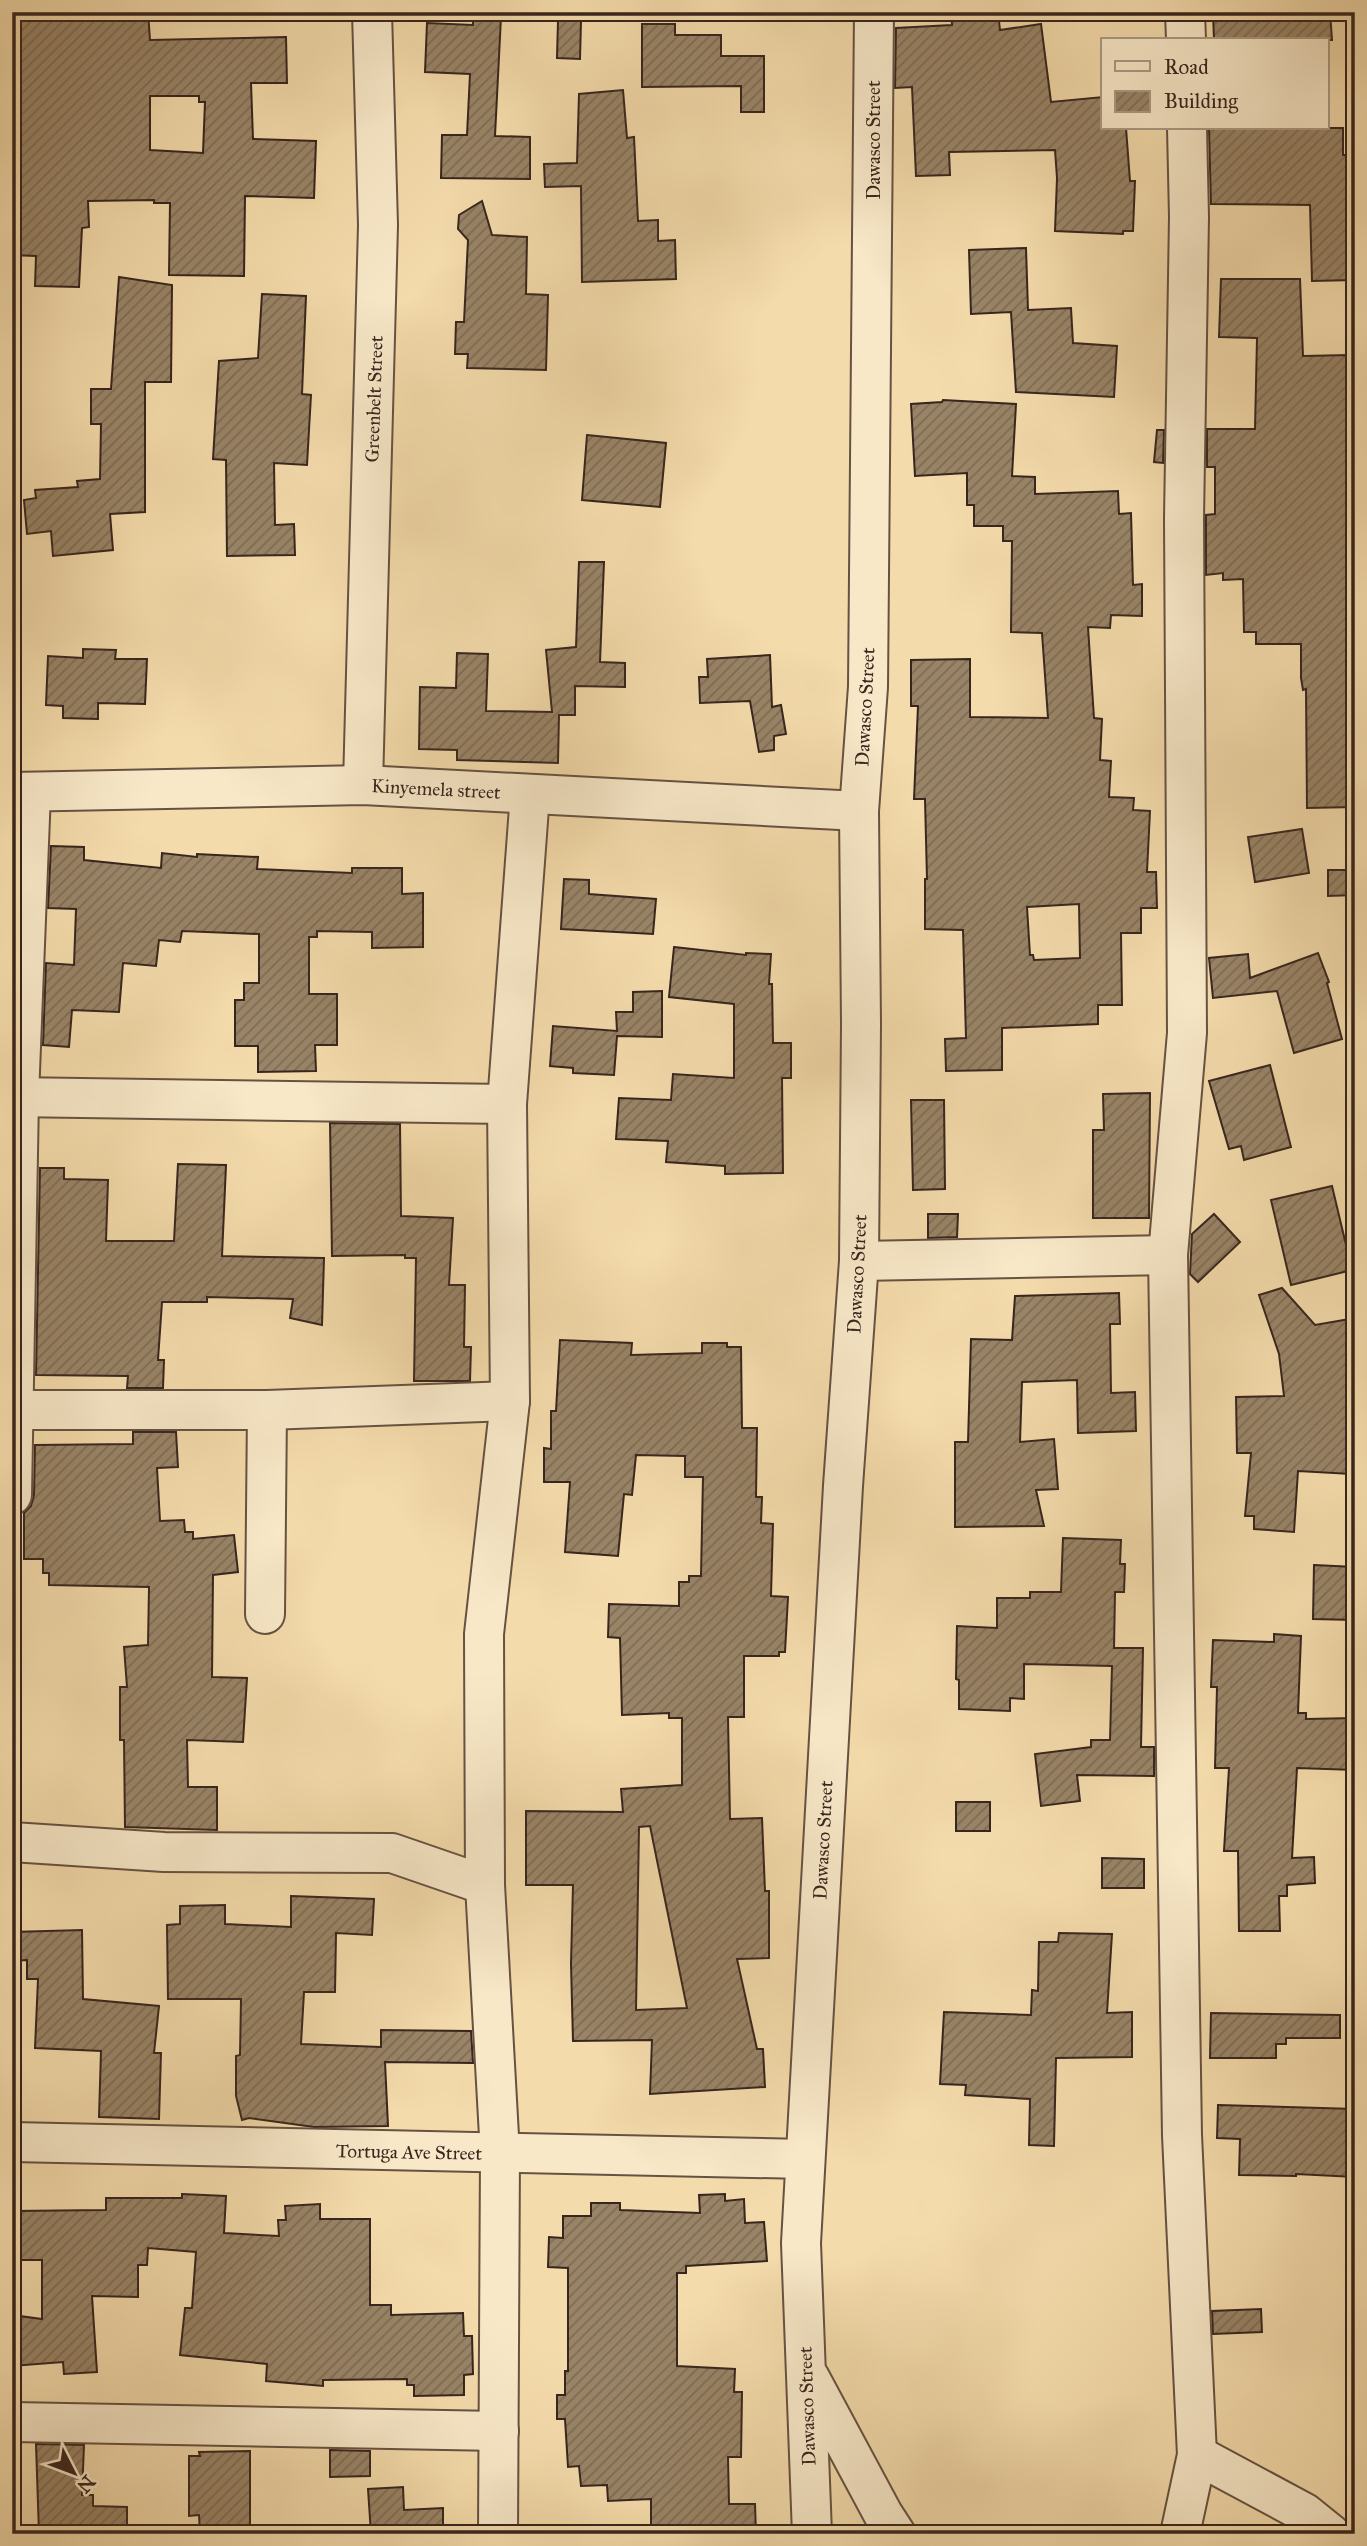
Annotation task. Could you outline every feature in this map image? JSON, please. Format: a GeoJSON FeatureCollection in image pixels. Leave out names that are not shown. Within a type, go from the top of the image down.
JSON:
{"type":"FeatureCollection","features":[{"type":"Feature","properties":{"kind":"street","name":"Greenbelt Street"},"geometry":{"type":"LineString","coordinates":[[363,785],[378,225],[372,12]]}},
{"type":"Feature","properties":{"kind":"street","name":"Dawasco Street"},"geometry":{"type":"LineString","coordinates":[[813,2534],[801,2243],[843,1486],[859,1261],[859,811],[868,687],[874,12]]}},
{"type":"Feature","properties":{"kind":"street"},"geometry":{"type":"LineString","coordinates":[[1185,12],[1186,38]]}},
{"type":"Feature","properties":{"kind":"street"},"geometry":{"type":"LineString","coordinates":[[1180,2534],[1197,2455],[1182,2135],[1168,1255],[1187,1033],[1184,519],[1189,217],[1187,130]]}},
{"type":"Feature","properties":{"kind":"street","name":"Kinyemela street"},"geometry":{"type":"LineString","coordinates":[[22,792],[363,785],[859,811]]}},
{"type":"Feature","properties":{"kind":"street"},"geometry":{"type":"LineString","coordinates":[[12,1495],[22,792]]}},
{"type":"Feature","properties":{"kind":"street"},"geometry":{"type":"LineString","coordinates":[[498,2534],[500,2154],[485,1885],[484,1634],[510,1401],[507,1104],[530,794]]}},
{"type":"Feature","properties":{"kind":"street"},"geometry":{"type":"LineString","coordinates":[[16,1097],[507,1104]]}},
{"type":"Feature","properties":{"kind":"street"},"geometry":{"type":"LineString","coordinates":[[859,1261],[1168,1255]]}},
{"type":"Feature","properties":{"kind":"street"},"geometry":{"type":"LineString","coordinates":[[13,1410],[267,1410],[510,1401]]}},
{"type":"Feature","properties":{"kind":"street"},"geometry":{"type":"LineString","coordinates":[[265,1614],[267,1410]]}},
{"type":"Feature","properties":{"kind":"street"},"geometry":{"type":"LineString","coordinates":[[12,1842],[164,1852],[391,1853],[485,1885]]}},
{"type":"Feature","properties":{"kind":"street","name":"Tortuga Ave Street"},"geometry":{"type":"LineString","coordinates":[[12,2142],[805,2159]]}},
{"type":"Feature","properties":{"kind":"street"},"geometry":{"type":"LineString","coordinates":[[806,2370],[896,2534]]}},
{"type":"Feature","properties":{"kind":"street"},"geometry":{"type":"LineString","coordinates":[[12,2421],[499,2431]]}},
{"type":"Feature","properties":{"kind":"street"},"geometry":{"type":"LineString","coordinates":[[1197,2455],[1305,2514],[1331,2534]]}},
{"type":"Feature","properties":{"kind":"building"},"geometry":{"type":"Polygon","coordinates":[[[16,12],[148,12],[150,40],[286,37],[287,83],[251,83],[253,139],[316,141],[314,198],[245,196],[244,276],[169,275],[170,203],[154,203],[154,200],[88,201],[89,227],[82,228],[79,287],[35,286],[36,256],[12,255],[12,62],[19,62],[16,12]],[[150,96],[150,150],[203,153],[205,102],[199,102],[199,96],[150,96]]]}},
{"type":"Feature","properties":{"kind":"building"},"geometry":{"type":"Polygon","coordinates":[[[951,12],[998,12],[1000,30],[1041,24],[1051,102],[1101,97],[1101,130],[1126,130],[1130,181],[1135,181],[1133,231],[1123,231],[1123,234],[1055,231],[1055,150],[949,152],[950,175],[916,176],[912,87],[895,88],[896,28],[952,25],[951,12]]]}},
{"type":"Feature","properties":{"kind":"building"},"geometry":{"type":"Polygon","coordinates":[[[1213,12],[1330,12],[1332,40],[1214,38],[1213,12]]]}},
{"type":"Feature","properties":{"kind":"building"},"geometry":{"type":"Polygon","coordinates":[[[473,16],[501,17],[495,136],[530,137],[530,179],[441,178],[442,135],[467,135],[470,74],[425,72],[427,23],[473,25],[473,16]]]}},
{"type":"Feature","properties":{"kind":"building"},"geometry":{"type":"Polygon","coordinates":[[[558,21],[581,21],[580,59],[557,58],[558,21]]]}},
{"type":"Feature","properties":{"kind":"building"},"geometry":{"type":"Polygon","coordinates":[[[642,24],[675,24],[675,35],[721,35],[721,56],[764,56],[764,112],[741,112],[741,86],[642,87],[642,24]]]}},
{"type":"Feature","properties":{"kind":"building"},"geometry":{"type":"Polygon","coordinates":[[[623,90],[627,138],[634,137],[638,221],[658,220],[658,241],[675,240],[676,279],[582,282],[581,186],[545,187],[544,164],[577,163],[579,94],[623,90]]]}},
{"type":"Feature","properties":{"kind":"building"},"geometry":{"type":"Polygon","coordinates":[[[1343,128],[1343,155],[1355,155],[1355,280],[1312,281],[1310,205],[1211,204],[1209,130],[1343,128]]]}},
{"type":"Feature","properties":{"kind":"building"},"geometry":{"type":"Polygon","coordinates":[[[482,201],[492,235],[527,237],[526,294],[548,295],[546,370],[467,368],[468,354],[455,354],[456,322],[464,322],[468,240],[458,229],[459,215],[482,201]]]}},
{"type":"Feature","properties":{"kind":"building"},"geometry":{"type":"Polygon","coordinates":[[[1026,248],[1028,310],[1071,308],[1073,343],[1117,346],[1114,397],[1016,392],[1011,312],[971,314],[969,250],[1026,248]]]}},
{"type":"Feature","properties":{"kind":"building"},"geometry":{"type":"Polygon","coordinates":[[[119,277],[172,285],[171,382],[145,382],[145,512],[110,514],[113,550],[53,556],[51,531],[27,534],[24,500],[36,498],[35,490],[78,487],[77,481],[100,479],[101,424],[91,424],[91,389],[111,389],[119,277]]]}},
{"type":"Feature","properties":{"kind":"building"},"geometry":{"type":"Polygon","coordinates":[[[1221,279],[1300,279],[1303,356],[1349,355],[1350,423],[1355,423],[1355,807],[1307,808],[1306,689],[1303,690],[1301,678],[1301,644],[1256,644],[1256,632],[1244,632],[1243,579],[1223,580],[1223,573],[1206,575],[1206,515],[1215,514],[1215,467],[1207,467],[1207,429],[1255,429],[1257,338],[1219,337],[1221,279]]]}},
{"type":"Feature","properties":{"kind":"building"},"geometry":{"type":"Polygon","coordinates":[[[262,294],[306,296],[302,394],[311,395],[307,465],[274,463],[275,525],[294,524],[295,555],[227,556],[226,460],[213,459],[219,361],[258,358],[262,294]]]}},
{"type":"Feature","properties":{"kind":"building"},"geometry":{"type":"Polygon","coordinates":[[[911,404],[1016,404],[1012,476],[1035,477],[1035,494],[1118,491],[1119,514],[1131,513],[1133,585],[1142,584],[1142,616],[1111,615],[1110,628],[1088,627],[1094,718],[1102,719],[1100,760],[1111,761],[1109,797],[1134,798],[1133,810],[1150,811],[1147,872],[1156,872],[1157,908],[1141,908],[1141,933],[1121,933],[1122,1005],[1098,1005],[1098,1024],[1002,1028],[1002,1070],[946,1071],[945,1039],[966,1038],[963,930],[925,929],[925,799],[914,799],[918,706],[911,706],[911,660],[970,659],[970,717],[1048,718],[1042,633],[1011,632],[1012,541],[1003,541],[1003,526],[974,526],[974,505],[967,505],[967,473],[915,476],[911,404]],[[1079,904],[1027,907],[1030,955],[1033,955],[1034,960],[1080,958],[1079,904]]]}},
{"type":"Feature","properties":{"kind":"building"},"geometry":{"type":"Polygon","coordinates":[[[1157,430],[1164,430],[1163,463],[1154,462],[1157,430]]]}},
{"type":"Feature","properties":{"kind":"building"},"geometry":{"type":"Polygon","coordinates":[[[587,435],[666,443],[660,507],[582,500],[587,435]]]}},
{"type":"Feature","properties":{"kind":"building"},"geometry":{"type":"Polygon","coordinates":[[[579,562],[604,562],[600,662],[625,663],[625,687],[575,686],[575,715],[559,715],[558,763],[457,760],[457,750],[419,749],[420,687],[456,688],[457,653],[488,654],[486,711],[552,712],[546,650],[576,647],[579,562]]]}},
{"type":"Feature","properties":{"kind":"building"},"geometry":{"type":"Polygon","coordinates":[[[83,649],[116,650],[115,659],[147,659],[145,704],[98,703],[98,719],[63,718],[63,706],[46,705],[48,656],[83,658],[83,649]]]}},
{"type":"Feature","properties":{"kind":"building"},"geometry":{"type":"Polygon","coordinates":[[[770,655],[772,707],[781,705],[786,734],[774,736],[774,750],[759,752],[750,701],[700,703],[699,677],[708,677],[707,659],[770,655]]]}},
{"type":"Feature","properties":{"kind":"building"},"geometry":{"type":"Polygon","coordinates":[[[1302,829],[1309,873],[1255,882],[1248,837],[1302,829]]]}},
{"type":"Feature","properties":{"kind":"building"},"geometry":{"type":"Polygon","coordinates":[[[51,846],[84,847],[84,860],[161,868],[162,853],[197,857],[197,854],[258,857],[257,869],[352,873],[352,868],[402,868],[402,894],[423,893],[423,947],[372,948],[372,932],[317,931],[317,937],[309,937],[309,994],[337,994],[337,1045],[315,1045],[316,1071],[258,1072],[258,1046],[235,1046],[235,1000],[244,1000],[244,983],[259,983],[259,934],[182,931],[180,942],[159,940],[156,966],[123,963],[119,1012],[72,1010],[69,1047],[43,1045],[46,963],[74,965],[76,909],[48,908],[51,846]]]}},
{"type":"Feature","properties":{"kind":"building"},"geometry":{"type":"Polygon","coordinates":[[[1328,870],[1355,870],[1355,895],[1328,896],[1328,870]]]}},
{"type":"Feature","properties":{"kind":"building"},"geometry":{"type":"Polygon","coordinates":[[[564,879],[589,880],[589,894],[656,899],[653,934],[561,929],[564,879]]]}},
{"type":"Feature","properties":{"kind":"building"},"geometry":{"type":"Polygon","coordinates":[[[674,947],[746,955],[771,954],[769,984],[772,984],[773,1043],[791,1043],[791,1078],[782,1078],[783,1173],[725,1174],[725,1166],[666,1162],[668,1141],[616,1139],[619,1098],[671,1100],[673,1074],[734,1078],[734,1004],[669,997],[674,947]]]}},
{"type":"Feature","properties":{"kind":"building"},"geometry":{"type":"Polygon","coordinates":[[[1318,953],[1329,982],[1327,983],[1342,1039],[1294,1053],[1277,991],[1213,998],[1209,958],[1248,954],[1250,978],[1318,953]]]}},
{"type":"Feature","properties":{"kind":"building"},"geometry":{"type":"Polygon","coordinates":[[[662,991],[662,1037],[617,1036],[614,1075],[573,1073],[573,1068],[550,1066],[553,1026],[617,1031],[616,1012],[633,1012],[633,992],[662,991]]]}},
{"type":"Feature","properties":{"kind":"building"},"geometry":{"type":"Polygon","coordinates":[[[1270,1065],[1291,1147],[1244,1160],[1241,1146],[1229,1149],[1209,1081],[1270,1065]]]}},
{"type":"Feature","properties":{"kind":"building"},"geometry":{"type":"Polygon","coordinates":[[[1150,1093],[1149,1218],[1093,1218],[1093,1130],[1104,1130],[1103,1094],[1150,1093]]]}},
{"type":"Feature","properties":{"kind":"building"},"geometry":{"type":"Polygon","coordinates":[[[911,1100],[944,1100],[945,1189],[913,1190],[911,1100]]]}},
{"type":"Feature","properties":{"kind":"building"},"geometry":{"type":"Polygon","coordinates":[[[330,1123],[400,1124],[401,1216],[453,1218],[449,1285],[465,1285],[464,1347],[471,1347],[470,1381],[414,1381],[416,1258],[405,1258],[405,1255],[332,1256],[330,1123]]]}},
{"type":"Feature","properties":{"kind":"building"},"geometry":{"type":"Polygon","coordinates":[[[178,1164],[226,1165],[222,1256],[324,1258],[322,1325],[290,1318],[293,1299],[207,1297],[207,1302],[162,1302],[158,1360],[164,1360],[163,1388],[127,1388],[128,1376],[36,1375],[40,1168],[64,1168],[64,1179],[108,1180],[106,1241],[174,1241],[178,1164]]]}},
{"type":"Feature","properties":{"kind":"building"},"geometry":{"type":"Polygon","coordinates":[[[1332,1186],[1352,1270],[1291,1285],[1271,1200],[1332,1186]]]}},
{"type":"Feature","properties":{"kind":"building"},"geometry":{"type":"Polygon","coordinates":[[[928,1214],[958,1214],[957,1237],[928,1238],[928,1214]]]}},
{"type":"Feature","properties":{"kind":"building"},"geometry":{"type":"Polygon","coordinates":[[[1214,1214],[1240,1242],[1198,1282],[1190,1274],[1192,1234],[1214,1214]]]}},
{"type":"Feature","properties":{"kind":"building"},"geometry":{"type":"Polygon","coordinates":[[[1282,1288],[1315,1325],[1350,1319],[1355,1345],[1355,1465],[1351,1464],[1351,1474],[1298,1471],[1294,1532],[1254,1529],[1254,1516],[1245,1516],[1251,1453],[1237,1453],[1236,1397],[1284,1396],[1279,1354],[1259,1295],[1282,1288]]]}},
{"type":"Feature","properties":{"kind":"building"},"geometry":{"type":"Polygon","coordinates":[[[1119,1293],[1120,1324],[1110,1324],[1111,1393],[1135,1392],[1136,1431],[1078,1433],[1077,1380],[1022,1382],[1020,1442],[1054,1439],[1058,1489],[1036,1490],[1044,1526],[955,1527],[955,1442],[968,1442],[971,1339],[1012,1340],[1015,1296],[1119,1293]]]}},
{"type":"Feature","properties":{"kind":"building"},"geometry":{"type":"Polygon","coordinates":[[[560,1340],[632,1343],[631,1355],[702,1353],[702,1343],[727,1343],[727,1347],[741,1347],[742,1428],[757,1428],[756,1497],[762,1497],[761,1523],[773,1524],[771,1596],[788,1597],[785,1652],[779,1652],[779,1656],[744,1656],[744,1717],[728,1717],[730,1819],[762,1818],[765,1891],[769,1891],[769,1958],[737,1959],[757,2049],[763,2049],[765,2087],[650,2094],[652,2040],[573,2041],[573,1885],[526,1885],[526,1811],[623,1812],[621,1789],[682,1785],[682,1718],[669,1718],[669,1713],[622,1715],[620,1638],[608,1637],[609,1604],[679,1606],[679,1582],[689,1582],[689,1576],[701,1576],[703,1477],[685,1477],[685,1456],[636,1455],[632,1495],[624,1494],[618,1556],[565,1552],[570,1482],[544,1482],[544,1448],[551,1449],[551,1411],[556,1411],[560,1340]],[[650,1826],[639,1827],[636,2010],[687,2008],[650,1826]]]}},
{"type":"Feature","properties":{"kind":"building"},"geometry":{"type":"Polygon","coordinates":[[[133,1432],[176,1432],[178,1467],[157,1468],[160,1521],[184,1520],[185,1532],[193,1532],[193,1539],[234,1535],[238,1572],[213,1575],[212,1677],[247,1678],[243,1742],[187,1740],[188,1787],[217,1787],[217,1830],[125,1827],[124,1740],[120,1740],[120,1687],[127,1687],[124,1647],[148,1645],[149,1587],[49,1585],[49,1573],[43,1573],[43,1559],[24,1559],[24,1513],[31,1506],[34,1495],[35,1445],[133,1444],[133,1432]]]}},
{"type":"Feature","properties":{"kind":"building"},"geometry":{"type":"Polygon","coordinates":[[[1063,1538],[1121,1540],[1120,1564],[1125,1564],[1124,1592],[1115,1592],[1114,1648],[1143,1648],[1141,1747],[1154,1747],[1154,1776],[1077,1775],[1080,1801],[1041,1806],[1035,1754],[1091,1747],[1091,1740],[1110,1740],[1112,1666],[1024,1664],[1024,1699],[1010,1698],[1010,1711],[959,1709],[959,1680],[956,1679],[957,1626],[997,1628],[997,1598],[1030,1598],[1030,1592],[1061,1592],[1063,1538]]]}},
{"type":"Feature","properties":{"kind":"building"},"geometry":{"type":"Polygon","coordinates":[[[1314,1565],[1355,1567],[1355,1620],[1313,1619],[1314,1565]]]}},
{"type":"Feature","properties":{"kind":"building"},"geometry":{"type":"Polygon","coordinates":[[[1274,1634],[1301,1636],[1298,1713],[1306,1713],[1306,1719],[1355,1718],[1355,1770],[1297,1768],[1292,1858],[1314,1857],[1315,1883],[1287,1885],[1287,1896],[1279,1896],[1280,1931],[1239,1931],[1238,1851],[1224,1851],[1229,1768],[1215,1768],[1217,1687],[1211,1687],[1213,1640],[1274,1642],[1274,1634]]]}},
{"type":"Feature","properties":{"kind":"building"},"geometry":{"type":"Polygon","coordinates":[[[956,1802],[990,1802],[990,1831],[956,1831],[956,1802]]]}},
{"type":"Feature","properties":{"kind":"building"},"geometry":{"type":"Polygon","coordinates":[[[1102,1858],[1144,1859],[1144,1888],[1102,1888],[1102,1858]]]}},
{"type":"Feature","properties":{"kind":"building"},"geometry":{"type":"Polygon","coordinates":[[[291,1896],[374,1899],[372,1935],[336,1933],[335,1992],[304,1992],[301,2044],[381,2047],[381,2030],[471,2031],[473,2063],[385,2062],[388,2126],[314,2127],[249,2118],[242,2120],[236,2096],[241,1999],[168,1999],[167,1925],[180,1924],[180,1906],[225,1905],[225,1924],[291,1927],[291,1896]]]}},
{"type":"Feature","properties":{"kind":"building"},"geometry":{"type":"Polygon","coordinates":[[[82,1930],[83,1999],[159,2006],[154,2053],[161,2053],[159,2119],[99,2117],[101,2051],[35,2048],[38,1979],[27,1979],[27,1960],[12,1961],[12,1932],[82,1930]]]}},
{"type":"Feature","properties":{"kind":"building"},"geometry":{"type":"Polygon","coordinates":[[[1059,1933],[1112,1934],[1107,2013],[1132,2012],[1132,2057],[1056,2058],[1054,2146],[1029,2145],[1030,2099],[965,2095],[966,2085],[940,2084],[944,2012],[1031,2015],[1032,1990],[1038,1991],[1039,1942],[1058,1942],[1059,1933]]]}},
{"type":"Feature","properties":{"kind":"building"},"geometry":{"type":"Polygon","coordinates":[[[1211,2013],[1340,2015],[1340,2038],[1286,2038],[1286,2044],[1276,2044],[1276,2058],[1210,2058],[1211,2013]]]}},
{"type":"Feature","properties":{"kind":"building"},"geometry":{"type":"Polygon","coordinates":[[[1218,2105],[1355,2109],[1355,2177],[1239,2175],[1240,2139],[1217,2138],[1218,2105]]]}},
{"type":"Feature","properties":{"kind":"building"},"geometry":{"type":"Polygon","coordinates":[[[182,2194],[226,2196],[224,2233],[279,2236],[278,2220],[286,2220],[285,2206],[320,2204],[320,2219],[370,2219],[370,2305],[391,2305],[391,2315],[463,2313],[464,2336],[472,2336],[473,2374],[464,2375],[464,2395],[414,2396],[414,2385],[407,2385],[407,2379],[323,2380],[323,2386],[266,2381],[267,2364],[180,2355],[185,2308],[192,2308],[196,2252],[148,2248],[147,2265],[138,2265],[138,2297],[92,2296],[97,2372],[64,2374],[63,2362],[12,2366],[12,2315],[42,2319],[42,2260],[12,2260],[12,2211],[106,2210],[106,2198],[182,2198],[182,2194]]]}},
{"type":"Feature","properties":{"kind":"building"},"geometry":{"type":"Polygon","coordinates":[[[725,2194],[725,2201],[744,2199],[745,2223],[764,2222],[767,2261],[686,2266],[686,2273],[677,2273],[677,2366],[735,2369],[734,2392],[742,2392],[741,2457],[728,2457],[729,2504],[755,2504],[756,2534],[651,2534],[651,2499],[608,2501],[607,2485],[581,2486],[579,2466],[568,2467],[565,2419],[557,2419],[557,2395],[565,2395],[565,2371],[568,2371],[568,2268],[548,2267],[549,2237],[563,2238],[563,2216],[591,2216],[591,2203],[620,2203],[620,2210],[700,2213],[699,2195],[725,2194]]]}},
{"type":"Feature","properties":{"kind":"building"},"geometry":{"type":"Polygon","coordinates":[[[1261,2309],[1262,2332],[1213,2334],[1212,2311],[1261,2309]]]}},
{"type":"Feature","properties":{"kind":"building"},"geometry":{"type":"Polygon","coordinates":[[[36,2444],[84,2445],[82,2495],[93,2495],[93,2506],[127,2507],[127,2534],[39,2534],[36,2444]]]}},
{"type":"Feature","properties":{"kind":"building"},"geometry":{"type":"Polygon","coordinates":[[[330,2450],[370,2451],[370,2476],[330,2477],[330,2450]]]}},
{"type":"Feature","properties":{"kind":"building"},"geometry":{"type":"Polygon","coordinates":[[[250,2451],[250,2534],[200,2534],[199,2515],[189,2516],[189,2456],[200,2456],[199,2452],[250,2451]]]}},
{"type":"Feature","properties":{"kind":"building"},"geometry":{"type":"Polygon","coordinates":[[[403,2487],[404,2510],[443,2508],[443,2534],[371,2534],[368,2489],[403,2487]]]}}]}
